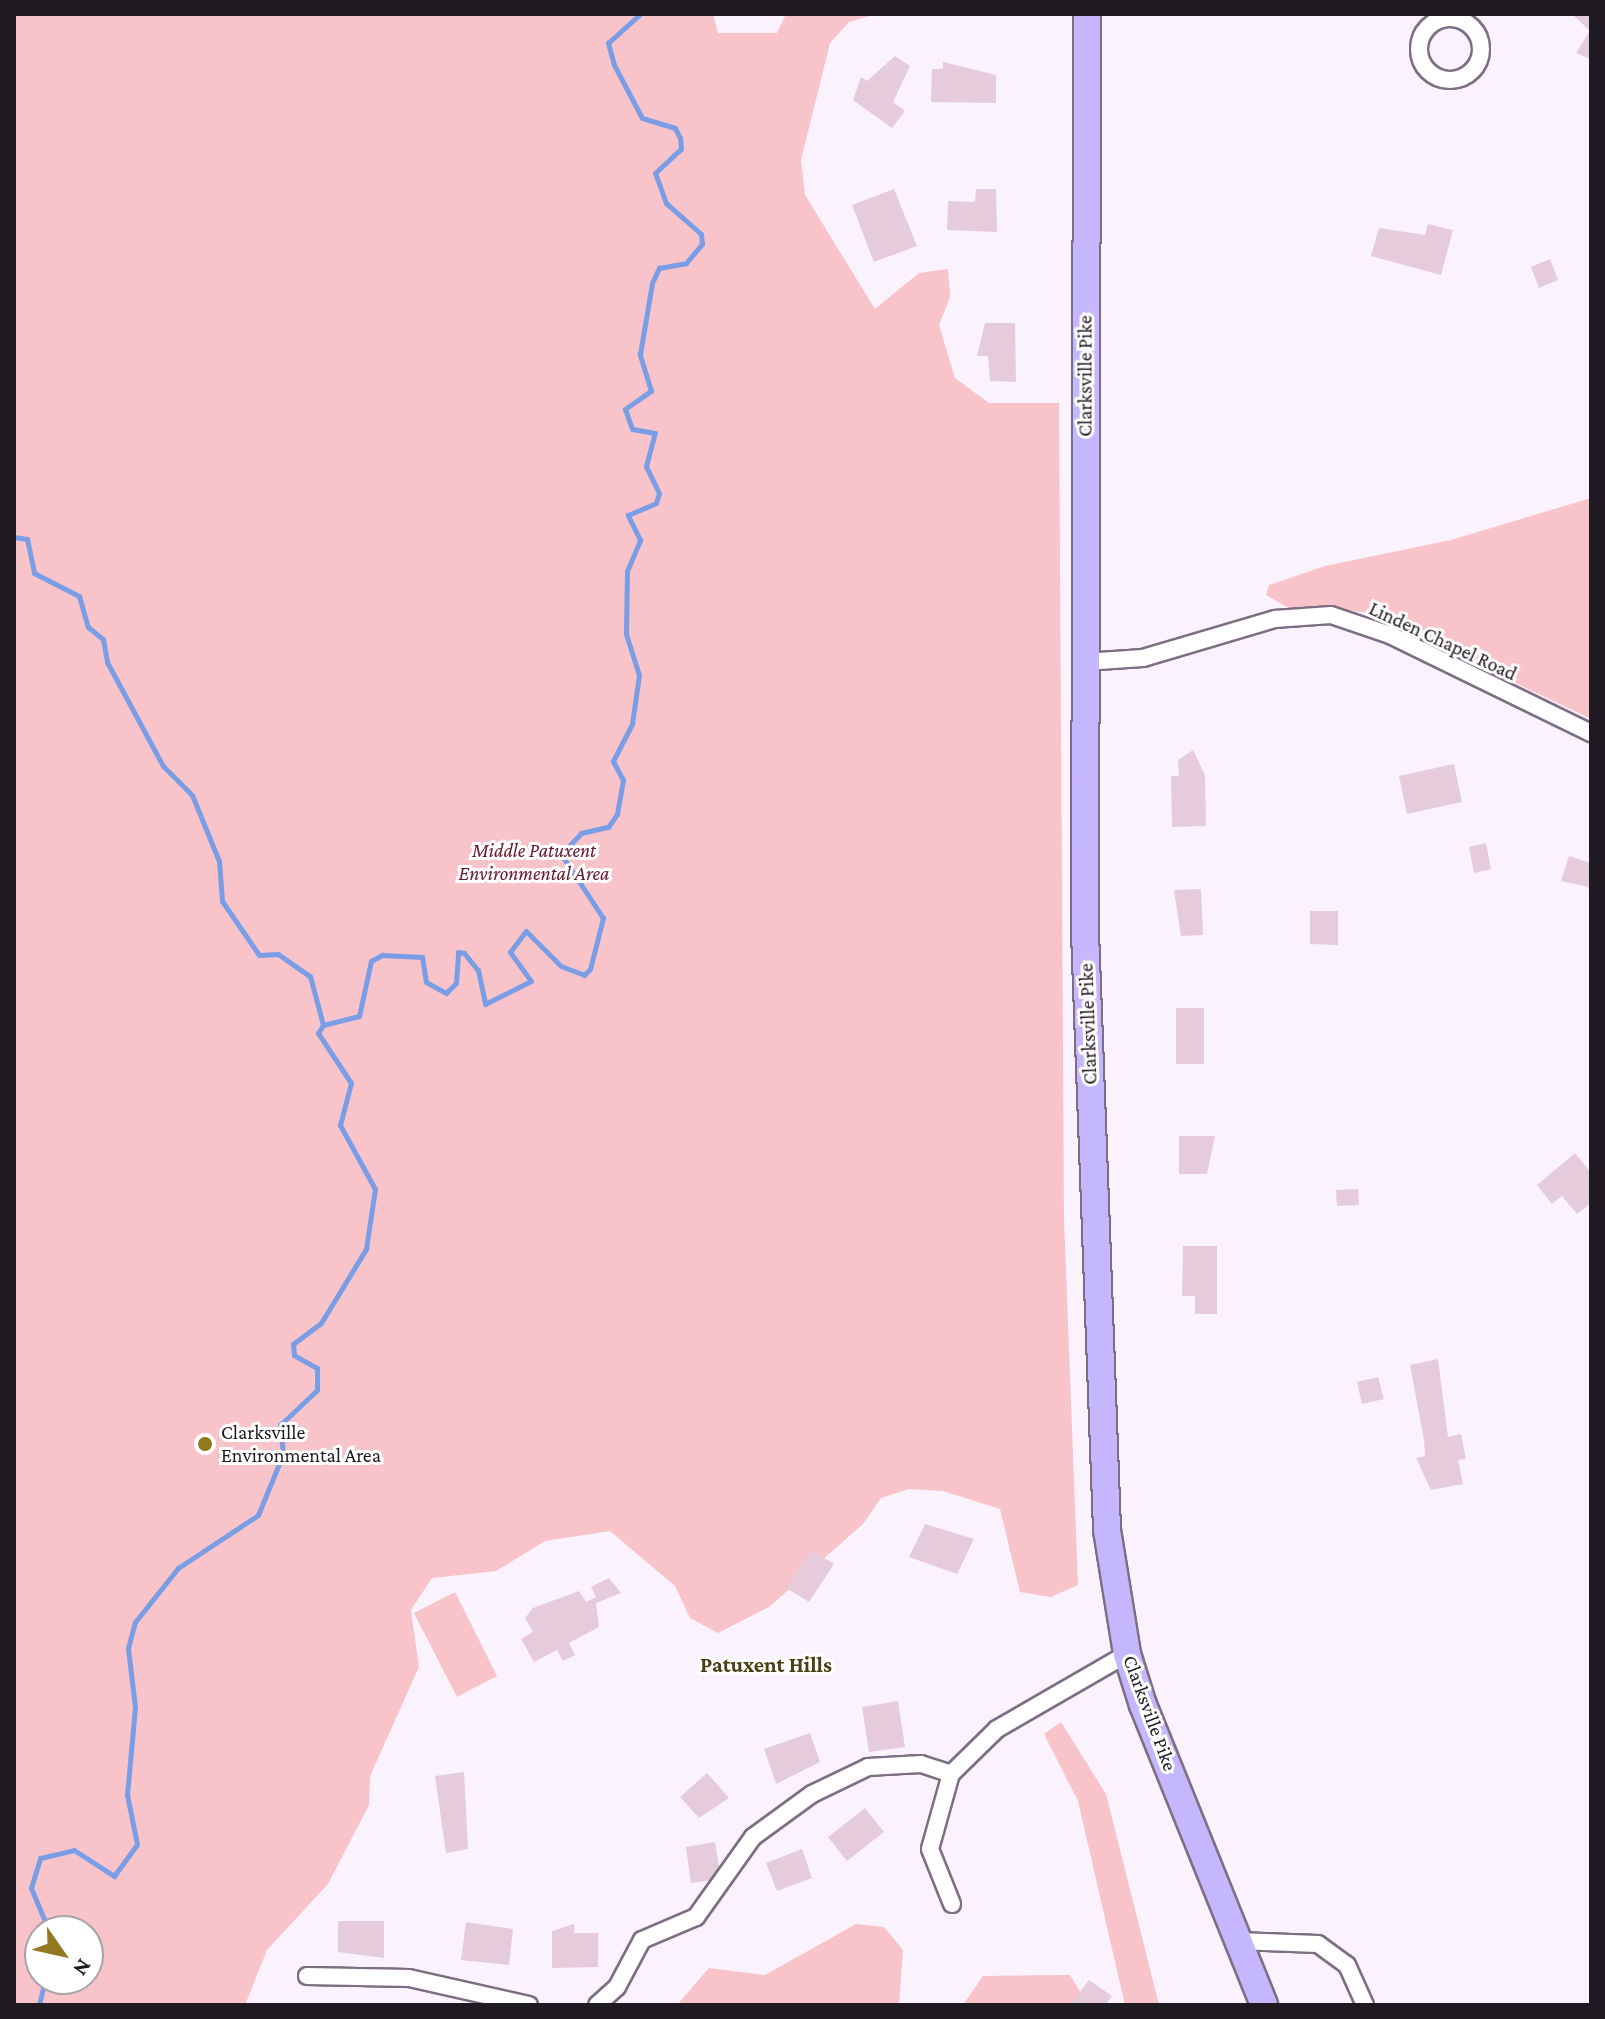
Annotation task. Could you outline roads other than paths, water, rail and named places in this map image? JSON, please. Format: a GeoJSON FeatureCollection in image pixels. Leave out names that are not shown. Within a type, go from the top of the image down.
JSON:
{"type":"FeatureCollection","features":[{"type":"Feature","properties":{"kind":"main road","name":"Clarksville Pike"},"geometry":{"type":"LineString","coordinates":[[1087,14],[1084,662],[1102,1463],[1127,1654],[1264,2005]]}},
{"type":"Feature","properties":{"kind":"street","name":"Linden Chapel Road"},"geometry":{"type":"LineString","coordinates":[[1084,662],[1143,658],[1275,619],[1331,615],[1390,635],[1591,733]]}},
{"type":"Feature","properties":{"kind":"street"},"geometry":{"type":"LineString","coordinates":[[952,1904],[930,1849],[951,1774],[997,1729],[1127,1654]]}},
{"type":"Feature","properties":{"kind":"street"},"geometry":{"type":"LineString","coordinates":[[597,2005],[617,1987],[642,1940],[696,1917],[753,1837],[812,1794],[868,1767],[921,1764],[951,1774]]}},
{"type":"Feature","properties":{"kind":"street"},"geometry":{"type":"LineString","coordinates":[[1238,1941],[1318,1944],[1347,1965],[1365,2005]]}},
{"type":"Feature","properties":{"kind":"street"},"geometry":{"type":"LineString","coordinates":[[307,1976],[409,1978],[529,2005]]}},
{"type":"Feature","properties":{"kind":"waterway"},"geometry":{"type":"LineString","coordinates":[[42,1915],[31,1888],[40,1858],[74,1850],[114,1876],[137,1844],[127,1795],[135,1707],[128,1648],[135,1622],[178,1568],[258,1515],[283,1454],[280,1425],[317,1390],[317,1368],[294,1355],[293,1344],[321,1323],[366,1249],[375,1189],[340,1125],[351,1083],[318,1033],[323,1025],[359,1016],[371,961],[382,955],[422,957],[426,982],[446,993],[456,983],[458,952],[464,953],[478,970],[485,1004],[531,981],[510,952],[526,931],[561,966],[584,975],[590,969],[603,918],[561,854],[581,833],[608,827],[617,814],[623,780],[613,761],[632,724],[639,675],[626,634],[627,571],[640,540],[628,515],[656,503],[659,493],[646,466],[655,433],[632,429],[625,409],[651,391],[640,354],[652,283],[659,268],[686,263],[702,244],[701,234],[666,203],[655,173],[681,149],[680,138],[675,128],[642,118],[614,65],[608,43],[640,14]]}},
{"type":"Feature","properties":{"kind":"waterway"},"geometry":{"type":"LineString","coordinates":[[14,537],[27,539],[34,573],[79,596],[88,627],[103,639],[107,662],[163,766],[192,795],[219,861],[222,901],[259,955],[278,954],[310,976],[323,1025]]}},
{"type":"Feature","properties":{"kind":"waterway"},"geometry":{"type":"LineString","coordinates":[[39,2005],[41,1995]]}},
{"type":"Feature","properties":{"kind":"place","name":"Clarksville Environmental Area"},"geometry":{"type":"Point","coordinates":[205,1444]}},
{"type":"Feature","properties":{"kind":"district","name":"Patuxent Hills"},"geometry":{"type":"Point","coordinates":[766,1665]}},
{"type":"Feature","properties":{"kind":"park label","name":"Middle Patuxent Environmental Area"},"geometry":{"type":"Point","coordinates":[534,862]}}]}
